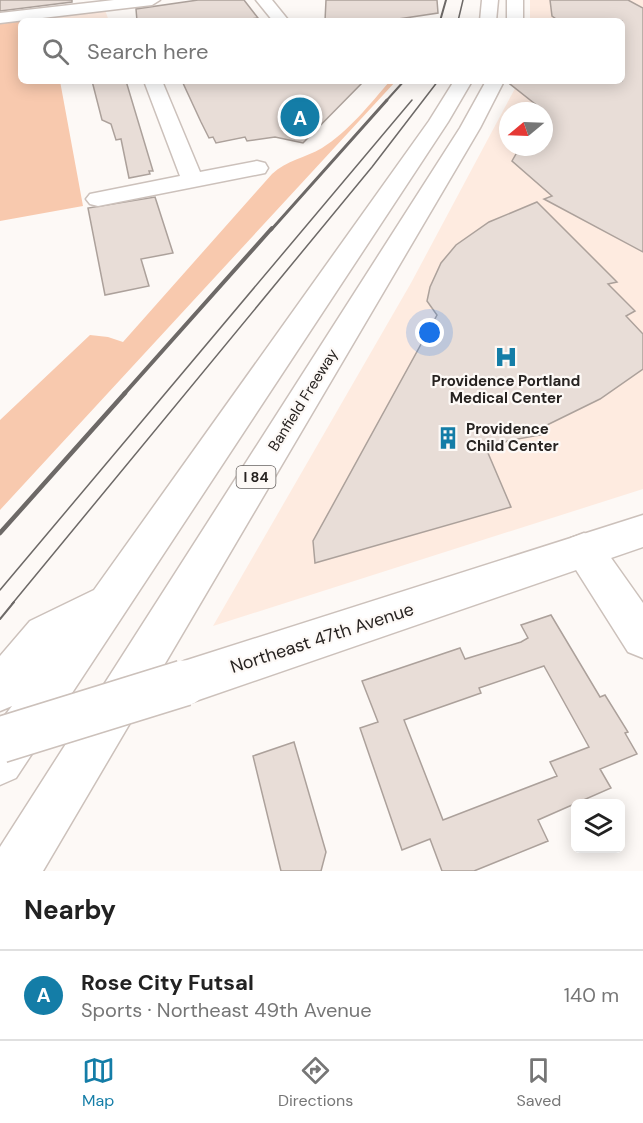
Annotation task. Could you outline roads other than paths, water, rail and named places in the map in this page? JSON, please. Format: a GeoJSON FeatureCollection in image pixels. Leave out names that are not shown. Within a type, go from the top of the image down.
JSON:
{"type":"FeatureCollection","features":[{"type":"Feature","properties":{"kind":"main road"},"geometry":{"type":"LineString","coordinates":[[0,18],[152,0]]}},
{"type":"Feature","properties":{"kind":"main road"},"geometry":{"type":"LineString","coordinates":[[264,0],[279,18]]}},
{"type":"Feature","properties":{"kind":"main road"},"geometry":{"type":"LineString","coordinates":[[488,18],[490,0]]}},
{"type":"Feature","properties":{"kind":"main road"},"geometry":{"type":"LineString","coordinates":[[515,0],[515,18]]}},
{"type":"Feature","properties":{"kind":"main road"},"geometry":{"type":"LineString","coordinates":[[122,3],[128,18]]}},
{"type":"Feature","properties":{"kind":"main road"},"geometry":{"type":"LineString","coordinates":[[154,84],[193,182]]}},
{"type":"Feature","properties":{"kind":"main road"},"geometry":{"type":"LineString","coordinates":[[0,762],[432,132],[461,84]]}},
{"type":"Feature","properties":{"kind":"main road","name":"Banfield Freeway"},"geometry":{"type":"LineString","coordinates":[[14,871],[465,137],[493,84]]}},
{"type":"Feature","properties":{"kind":"main road"},"geometry":{"type":"LineString","coordinates":[[98,199],[257,168]]}},
{"type":"Feature","properties":{"kind":"main road","name":"Northeast 47th Avenue"},"geometry":{"type":"LineString","coordinates":[[0,740],[184,683],[643,531]]}},
{"type":"Feature","properties":{"kind":"main road"},"geometry":{"type":"LineString","coordinates":[[584,550],[643,638]]}},
{"type":"Feature","properties":{"kind":"main road"},"geometry":{"type":"LineString","coordinates":[[0,689],[45,634],[110,602]]}},
{"type":"Feature","properties":{"kind":"tram line"},"geometry":{"type":"LineString","coordinates":[[459,18],[463,0]]}},
{"type":"Feature","properties":{"kind":"tram line"},"geometry":{"type":"LineString","coordinates":[[12,604],[372,167],[436,84]]}},
{"type":"Feature","properties":{"kind":"tram line"},"geometry":{"type":"LineString","coordinates":[[0,590],[412,100]]}},
{"type":"Feature","properties":{"kind":"tram line"},"geometry":{"type":"LineString","coordinates":[[0,619],[14,602]]}},
{"type":"Feature","properties":{"kind":"railway"},"geometry":{"type":"LineString","coordinates":[[441,18],[446,0]]}},
{"type":"Feature","properties":{"kind":"railway"},"geometry":{"type":"LineString","coordinates":[[386,101],[401,84]]}},
{"type":"Feature","properties":{"kind":"railway"},"geometry":{"type":"LineString","coordinates":[[271,230],[387,100]]}},
{"type":"Feature","properties":{"kind":"railway"},"geometry":{"type":"LineString","coordinates":[[124,394],[272,228]]}},
{"type":"Feature","properties":{"kind":"railway"},"geometry":{"type":"LineString","coordinates":[[0,533],[125,393]]}},
{"type":"Feature","properties":{"kind":"place","name":"Rose City Futsal"},"geometry":{"type":"Point","coordinates":[300,117]}},
{"type":"Feature","properties":{"kind":"place","name":"Providence Portland Medical Center"},"geometry":{"type":"Point","coordinates":[506,357]}},
{"type":"Feature","properties":{"kind":"place","name":"Providence Child Center"},"geometry":{"type":"Point","coordinates":[448,438]}}]}
